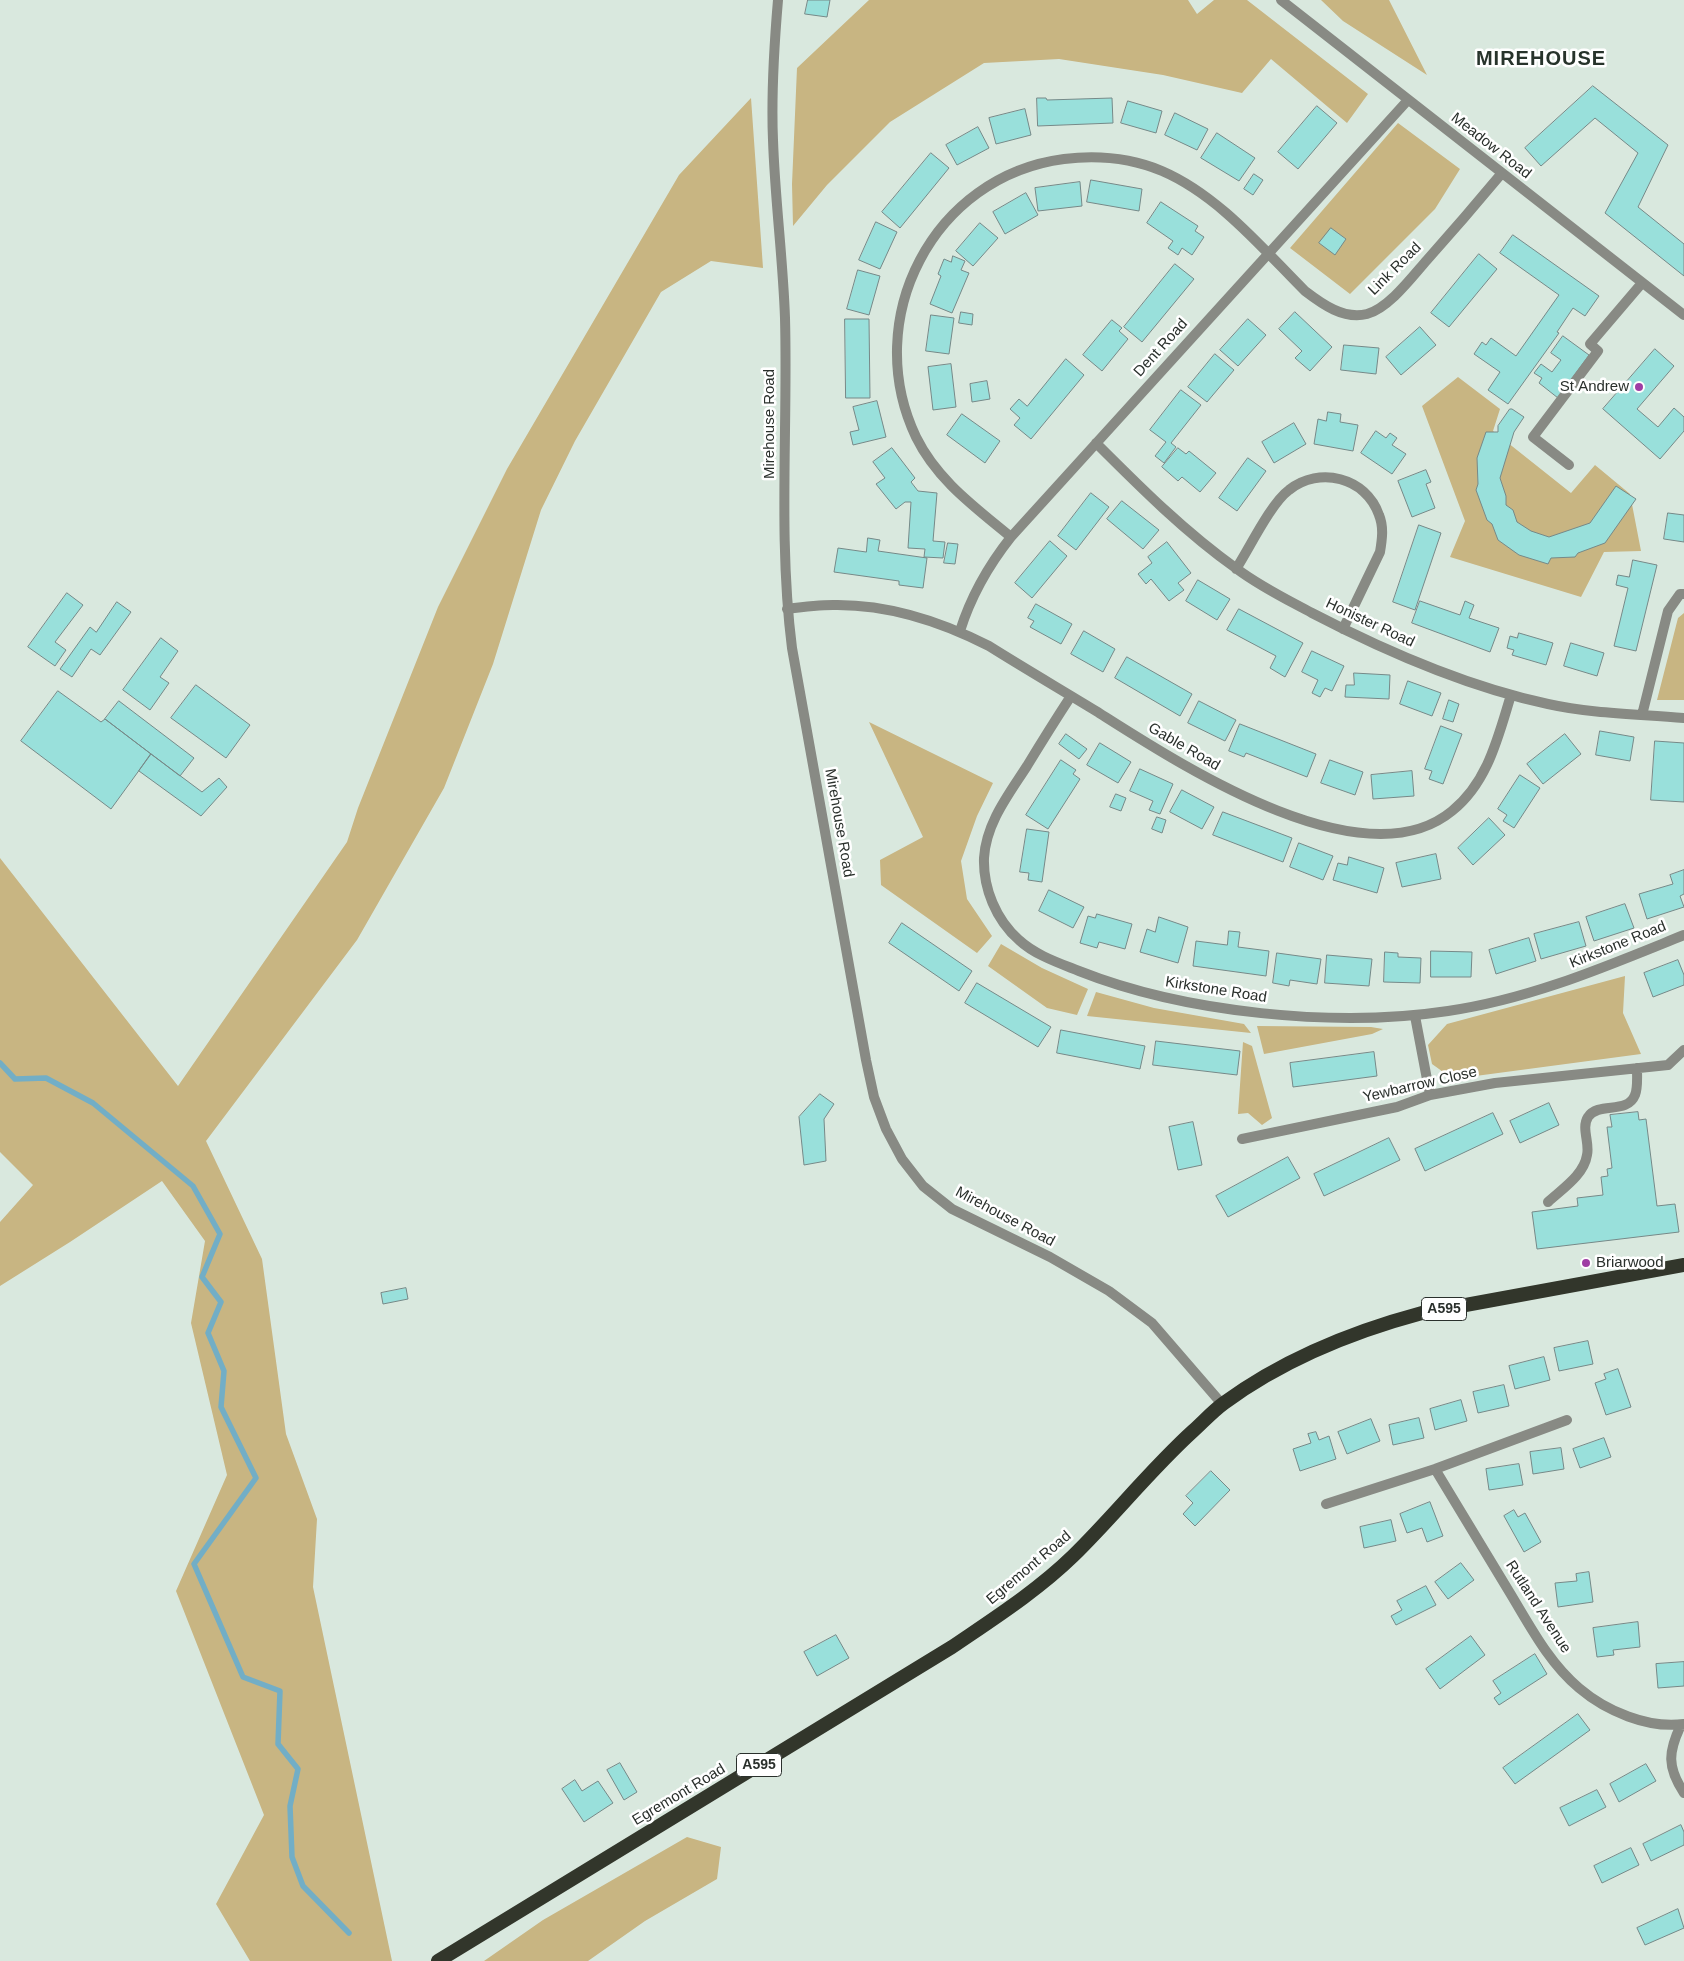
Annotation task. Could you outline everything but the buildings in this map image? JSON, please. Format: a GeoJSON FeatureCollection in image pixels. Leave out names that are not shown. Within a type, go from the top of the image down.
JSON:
{"type":"FeatureCollection","features":[{"type":"Feature","properties":{"kind":"highway","name":"Egremont Road"},"geometry":{"type":"LineString","coordinates":[[438,1961],[952,1648],[984,1626],[1072,1557],[1176,1447],[1222,1404],[1277,1369],[1311,1352],[1384,1324],[1422,1313],[1684,1264]]}},
{"type":"Feature","properties":{"kind":"street","name":"Mirehouse Road"},"geometry":{"type":"LineString","coordinates":[[778,0],[772,109],[774,176],[782,259],[785,320],[784,539],[787,608],[795,666],[874,1098],[886,1129],[902,1159],[923,1186],[952,1209],[1050,1257],[1109,1291],[1152,1323],[1222,1404]]}},
{"type":"Feature","properties":{"kind":"street","name":"Meadow Road"},"geometry":{"type":"LineString","coordinates":[[1281,0],[1684,314]]}},
{"type":"Feature","properties":{"kind":"street","name":"Dent Road"},"geometry":{"type":"LineString","coordinates":[[960,631],[982,578],[995,557],[1011,537],[1408,100]]}},
{"type":"Feature","properties":{"kind":"street","name":"Link Road"},"geometry":{"type":"LineString","coordinates":[[1011,537],[956,492],[941,475],[916,437],[901,394],[896,350],[902,304],[908,283],[918,262],[943,224],[958,208],[976,194],[1013,173],[1054,160],[1097,157],[1140,164],[1179,179],[1215,203],[1305,291],[1320,302],[1335,310],[1351,314],[1368,314],[1386,304],[1399,291],[1502,173]]}},
{"type":"Feature","properties":{"kind":"street"},"geometry":{"type":"LineString","coordinates":[[1569,465],[1533,437],[1598,351],[1590,344],[1642,283]]}},
{"type":"Feature","properties":{"kind":"street","name":"Honister Road"},"geometry":{"type":"LineString","coordinates":[[1096,444],[1173,519],[1236,569],[1284,599],[1343,629],[1443,671],[1511,695],[1550,704],[1595,711],[1684,718]]}},
{"type":"Feature","properties":{"kind":"street"},"geometry":{"type":"LineString","coordinates":[[1236,569],[1279,500],[1292,487],[1308,479],[1321,476],[1333,477],[1356,485],[1366,493],[1377,509],[1382,527],[1382,540],[1380,552],[1343,629]]}},
{"type":"Feature","properties":{"kind":"street"},"geometry":{"type":"LineString","coordinates":[[1642,715],[1668,611],[1680,594],[1684,594]]}},
{"type":"Feature","properties":{"kind":"street","name":"Gable Road"},"geometry":{"type":"LineString","coordinates":[[787,608],[834,604],[864,607],[902,614],[960,631],[989,646],[1178,763],[1221,785],[1299,818],[1330,828],[1381,834],[1408,832],[1428,825],[1452,812],[1468,796],[1482,776],[1493,755],[1511,695]]}},
{"type":"Feature","properties":{"kind":"street","name":"Kirkstone Road"},"geometry":{"type":"LineString","coordinates":[[1071,696],[998,812],[986,842],[984,865],[988,888],[999,917],[1019,941],[1040,954],[1101,980],[1184,1002],[1237,1010],[1291,1015],[1415,1016],[1481,1006],[1547,988],[1578,978],[1684,935]]}},
{"type":"Feature","properties":{"kind":"street"},"geometry":{"type":"LineString","coordinates":[[1415,1016],[1430,1095]]}},
{"type":"Feature","properties":{"kind":"street","name":"Yewbarrow Close"},"geometry":{"type":"LineString","coordinates":[[1242,1139],[1397,1107],[1430,1095],[1495,1083],[1668,1065],[1684,1050]]}},
{"type":"Feature","properties":{"kind":"street"},"geometry":{"type":"LineString","coordinates":[[1548,1202],[1583,1168],[1588,1154],[1585,1123],[1590,1115],[1598,1110],[1624,1106],[1631,1101],[1635,1094],[1637,1068]]}},
{"type":"Feature","properties":{"kind":"street"},"geometry":{"type":"LineString","coordinates":[[1326,1504],[1435,1469],[1567,1420]]}},
{"type":"Feature","properties":{"kind":"street","name":"Rutland Avenue"},"geometry":{"type":"LineString","coordinates":[[1435,1469],[1531,1628],[1554,1662],[1579,1688],[1605,1706],[1637,1720],[1659,1724],[1683,1724]]}},
{"type":"Feature","properties":{"kind":"street","name":"Rutland Avenue"},"geometry":{"type":"LineString","coordinates":[[1683,1724],[1673,1741],[1670,1755],[1671,1768],[1684,1793]]}},
{"type":"Feature","properties":{"kind":"shaded area"},"geometry":{"type":"Polygon","coordinates":[[[869,0],[1188,0],[1197,14],[1214,0],[1247,0],[1368,94],[1347,123],[1271,59],[1242,93],[1163,75],[1059,59],[984,63],[890,122],[827,185],[793,226],[792,184],[797,68],[869,0]]]}},
{"type":"Feature","properties":{"kind":"shaded area"},"geometry":{"type":"Polygon","coordinates":[[[1321,0],[1389,0],[1427,75],[1343,21],[1321,0]]]}},
{"type":"Feature","properties":{"kind":"shaded area"},"geometry":{"type":"Polygon","coordinates":[[[751,98],[763,268],[711,261],[661,292],[575,441],[541,510],[493,664],[444,788],[357,940],[206,1141],[262,1259],[286,1434],[317,1519],[313,1587],[392,1961],[250,1961],[216,1904],[264,1815],[176,1591],[227,1475],[191,1323],[205,1241],[162,1181],[0,1286],[0,1222],[33,1185],[0,1152],[0,858],[178,1086],[347,842],[358,808],[438,607],[507,469],[679,175],[751,98]]]}},
{"type":"Feature","properties":{"kind":"shaded area"},"geometry":{"type":"Polygon","coordinates":[[[1398,123],[1460,169],[1435,209],[1350,294],[1290,248],[1398,123]]]}},
{"type":"Feature","properties":{"kind":"shaded area"},"geometry":{"type":"Polygon","coordinates":[[[1458,377],[1500,409],[1493,431],[1571,493],[1595,465],[1630,494],[1641,551],[1604,552],[1581,597],[1450,557],[1465,521],[1422,406],[1458,377]]]}},
{"type":"Feature","properties":{"kind":"shaded area"},"geometry":{"type":"Polygon","coordinates":[[[1684,613],[1684,700],[1657,700],[1678,618],[1684,613]]]}},
{"type":"Feature","properties":{"kind":"shaded area"},"geometry":{"type":"Polygon","coordinates":[[[869,722],[993,783],[977,816],[961,861],[967,899],[992,936],[977,953],[881,885],[880,860],[923,837],[869,722]]]}},
{"type":"Feature","properties":{"kind":"shaded area"},"geometry":{"type":"Polygon","coordinates":[[[1001,944],[1042,968],[1088,989],[1077,1015],[1047,1008],[988,966],[1001,944]]]}},
{"type":"Feature","properties":{"kind":"shaded area"},"geometry":{"type":"Polygon","coordinates":[[[1625,976],[1623,1013],[1641,1054],[1453,1079],[1432,1064],[1428,1045],[1447,1024],[1625,976]]]}},
{"type":"Feature","properties":{"kind":"shaded area"},"geometry":{"type":"Polygon","coordinates":[[[1096,992],[1154,1008],[1244,1024],[1251,1033],[1087,1016],[1096,992]]]}},
{"type":"Feature","properties":{"kind":"shaded area"},"geometry":{"type":"Polygon","coordinates":[[[1257,1026],[1371,1027],[1383,1029],[1372,1034],[1264,1054],[1257,1026]]]}},
{"type":"Feature","properties":{"kind":"shaded area"},"geometry":{"type":"Polygon","coordinates":[[[1243,1042],[1252,1046],[1272,1118],[1262,1125],[1248,1113],[1238,1114],[1243,1042]]]}},
{"type":"Feature","properties":{"kind":"shaded area"},"geometry":{"type":"Polygon","coordinates":[[[687,1837],[721,1847],[717,1879],[645,1921],[588,1961],[484,1961],[543,1920],[687,1837]]]}},
{"type":"Feature","properties":{"kind":"waterway"},"geometry":{"type":"LineString","coordinates":[[0,1063],[15,1079],[46,1078],[93,1103],[193,1186],[220,1234],[202,1277],[221,1302],[208,1333],[224,1371],[221,1407],[256,1478],[194,1564],[243,1677],[280,1691],[278,1744],[298,1769],[290,1806],[292,1857],[303,1886],[349,1933]]}},
{"type":"Feature","properties":{"kind":"place","name":"St Andrew"},"geometry":{"type":"Point","coordinates":[1639,387]}},
{"type":"Feature","properties":{"kind":"place","name":"Briarwood"},"geometry":{"type":"Point","coordinates":[1586,1263]}},
{"type":"Feature","properties":{"kind":"district","name":"MIREHOUSE"},"geometry":{"type":"Point","coordinates":[1541,59]}}]}
